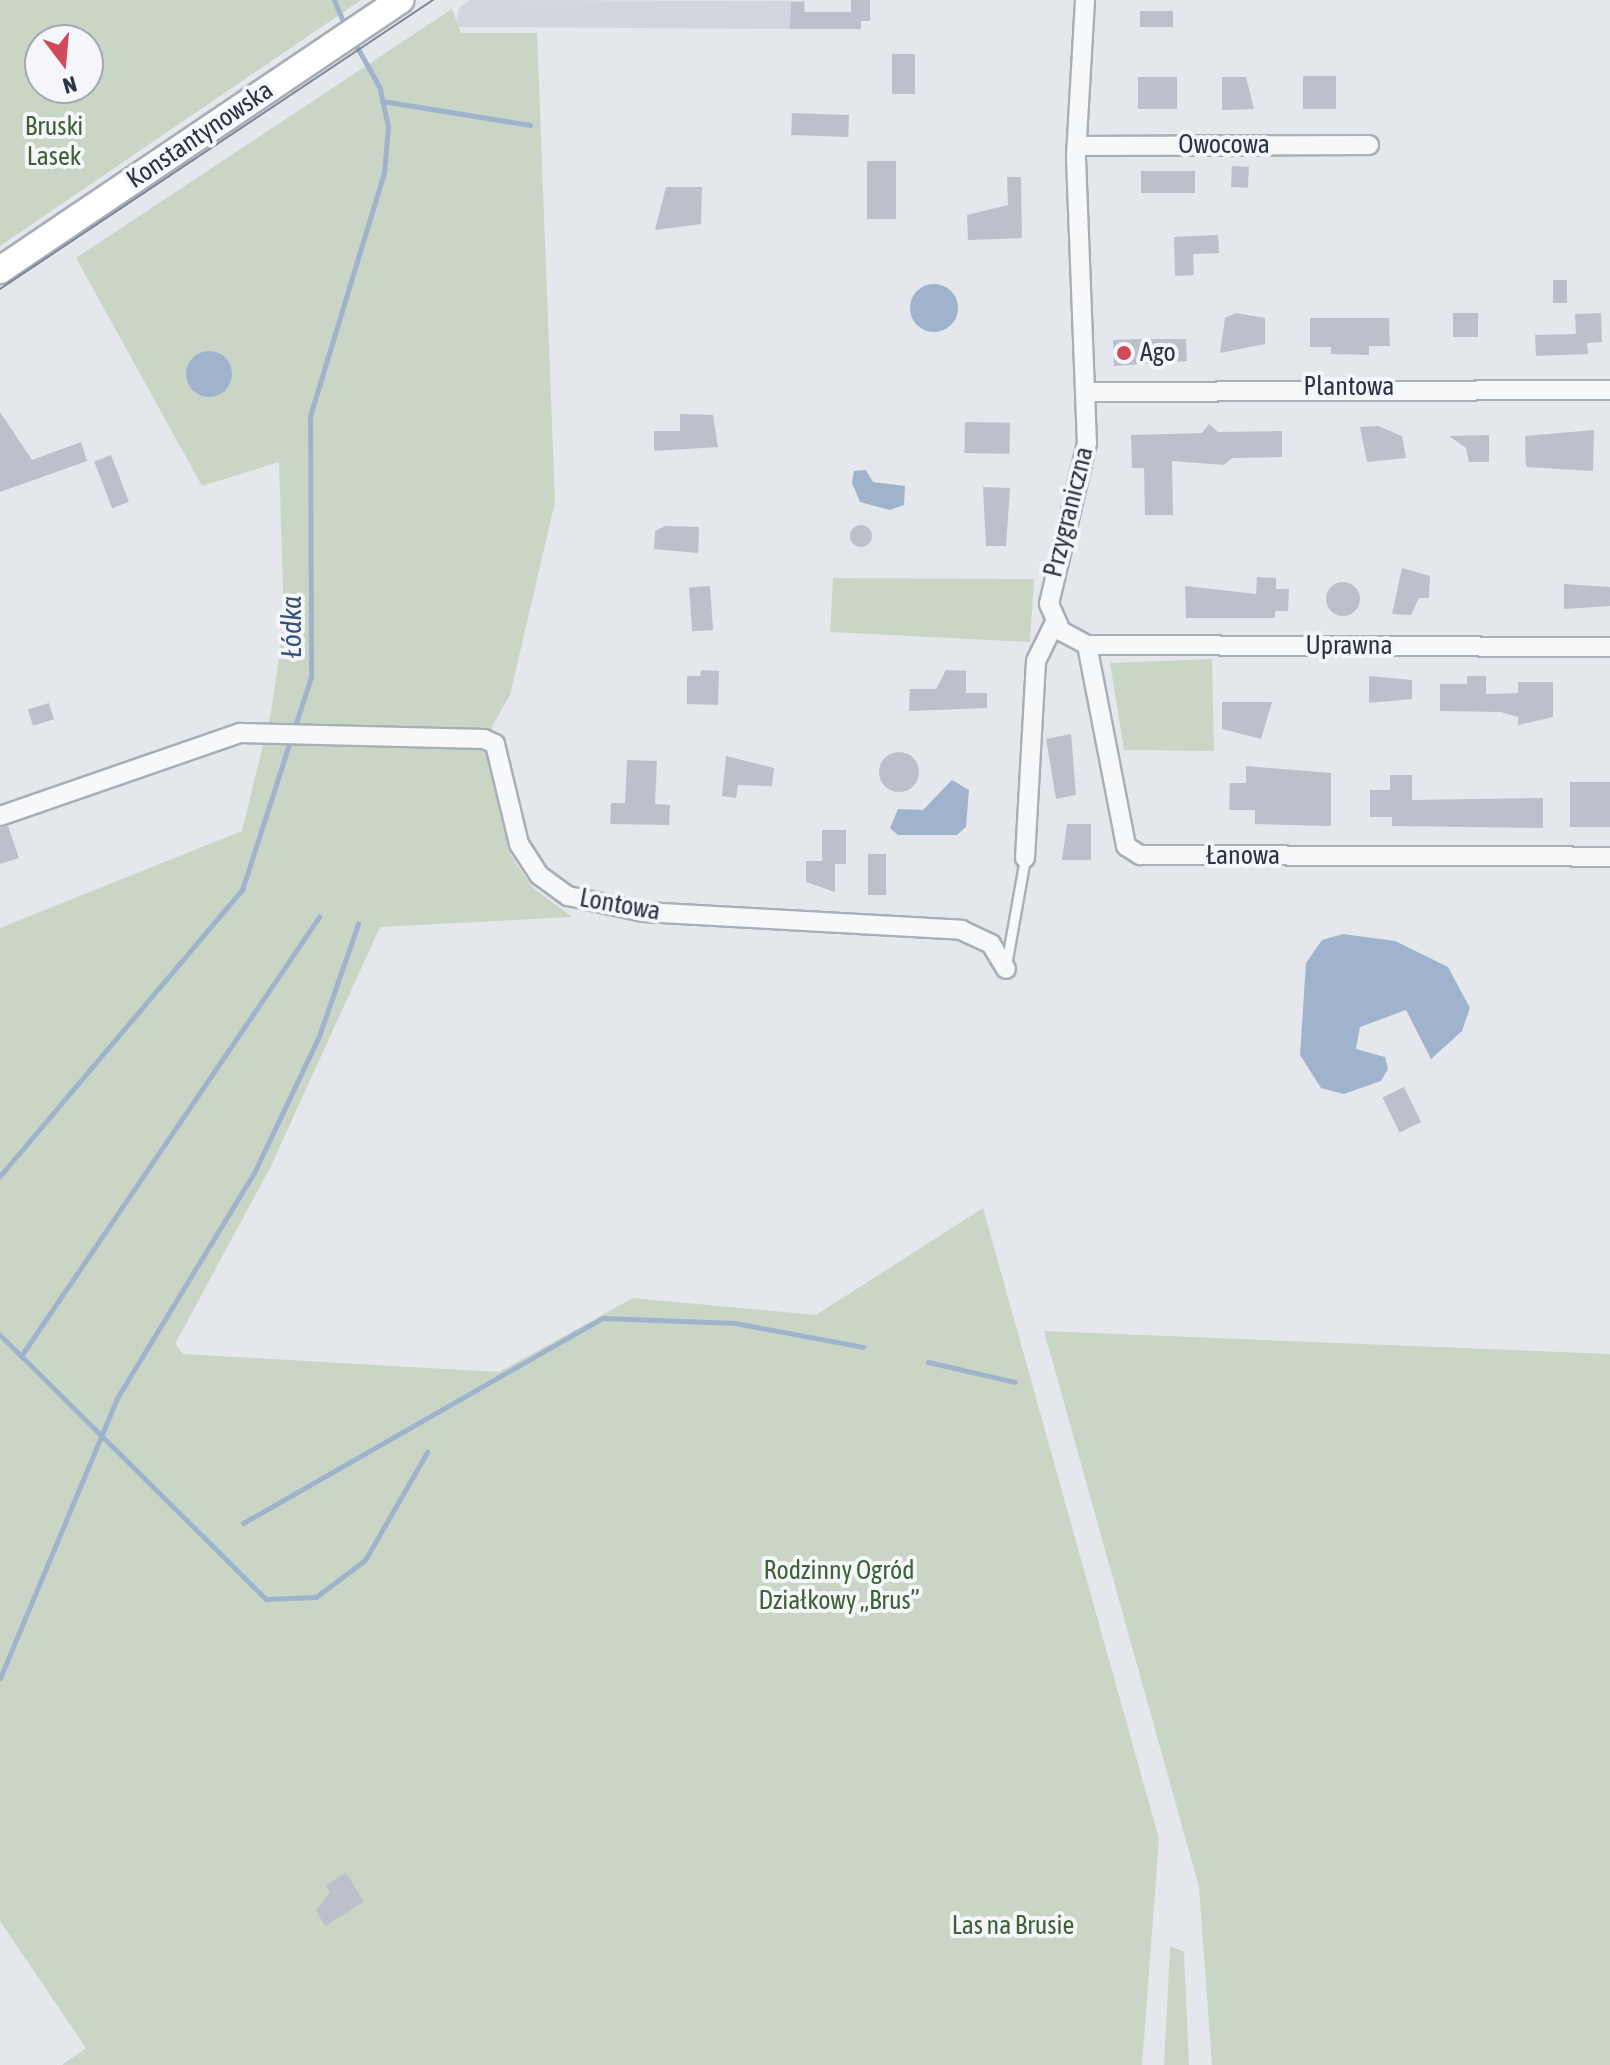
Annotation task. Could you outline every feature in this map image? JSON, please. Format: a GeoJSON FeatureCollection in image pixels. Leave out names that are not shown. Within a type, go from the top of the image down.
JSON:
{"type":"FeatureCollection","features":[{"type":"Feature","properties":{"kind":"main road","name":"Konstantynowska"},"geometry":{"type":"LineString","coordinates":[[0,270],[393,6]]}},
{"type":"Feature","properties":{"kind":"street","name":"Przygraniczna"},"geometry":{"type":"LineString","coordinates":[[1055,622],[1051,577],[1087,443],[1079,146],[1085,0]]}},
{"type":"Feature","properties":{"kind":"street","name":"Owocowa"},"geometry":{"type":"LineString","coordinates":[[1079,146],[1369,145]]}},
{"type":"Feature","properties":{"kind":"street","name":"Plantowa"},"geometry":{"type":"LineString","coordinates":[[1088,392],[1610,390]]}},
{"type":"Feature","properties":{"kind":"street"},"geometry":{"type":"LineString","coordinates":[[1025,858],[1036,661],[1055,622],[1087,645]]}},
{"type":"Feature","properties":{"kind":"street","name":"Uprawna"},"geometry":{"type":"LineString","coordinates":[[1087,645],[1610,647]]}},
{"type":"Feature","properties":{"kind":"street","name":"Łanowa"},"geometry":{"type":"LineString","coordinates":[[1087,645],[1122,834],[1133,854],[1610,857]]}},
{"type":"Feature","properties":{"kind":"street","name":"Lontowa"},"geometry":{"type":"LineString","coordinates":[[0,816],[205,741],[270,731],[495,744],[519,844],[547,881],[590,905],[961,930],[991,944],[1006,969]]}},
{"type":"Feature","properties":{"kind":"lane"},"geometry":{"type":"LineString","coordinates":[[1006,969],[1025,858]]}},
{"type":"Feature","properties":{"kind":"shaded area"},"geometry":{"type":"Polygon","coordinates":[[[470,0],[805,1],[805,29],[455,27],[459,8],[470,0]]]}},
{"type":"Feature","properties":{"kind":"green space","name":"Bruski Lasek"},"geometry":{"type":"Polygon","coordinates":[[[0,0],[361,0],[0,246],[0,0]]]}},
{"type":"Feature","properties":{"kind":"green space"},"geometry":{"type":"Polygon","coordinates":[[[452,9],[461,33],[537,33],[555,502],[510,695],[492,726],[511,856],[532,887],[572,917],[380,927],[271,1166],[175,1344],[183,1354],[499,1372],[633,1298],[816,1315],[983,1208],[1159,1839],[1142,2065],[62,2065],[86,2048],[0,1921],[0,928],[242,831],[271,713],[284,622],[279,462],[202,486],[76,258],[452,9]]]}},
{"type":"Feature","properties":{"kind":"green space"},"geometry":{"type":"Polygon","coordinates":[[[833,578],[1034,579],[1030,642],[830,632],[833,578]]]}},
{"type":"Feature","properties":{"kind":"green space"},"geometry":{"type":"Polygon","coordinates":[[[1212,659],[1214,751],[1124,750],[1110,663],[1212,659]]]}},
{"type":"Feature","properties":{"kind":"green space"},"geometry":{"type":"Polygon","coordinates":[[[1044,1331],[1610,1354],[1610,2065],[1212,2065],[1199,1887],[1044,1331]]]}},
{"type":"Feature","properties":{"kind":"green space"},"geometry":{"type":"Polygon","coordinates":[[[1170,1946],[1184,1952],[1189,2065],[1164,2065],[1170,1946]]]}},
{"type":"Feature","properties":{"kind":"water"},"geometry":{"type":"Polygon","coordinates":[[[934,284],[951,291],[958,308],[951,325],[934,332],[917,325],[910,308],[917,291],[934,284]]]}},
{"type":"Feature","properties":{"kind":"water"},"geometry":{"type":"Polygon","coordinates":[[[209,351],[225,358],[232,374],[225,390],[209,397],[193,390],[186,374],[193,358],[209,351]]]}},
{"type":"Feature","properties":{"kind":"water"},"geometry":{"type":"Polygon","coordinates":[[[866,470],[873,482],[905,486],[904,505],[890,510],[860,502],[852,483],[854,471],[866,470]]]}},
{"type":"Feature","properties":{"kind":"water"},"geometry":{"type":"Polygon","coordinates":[[[952,780],[969,790],[966,827],[957,835],[898,835],[890,828],[898,809],[923,810],[952,780]]]}},
{"type":"Feature","properties":{"kind":"water"},"geometry":{"type":"Polygon","coordinates":[[[1343,934],[1395,941],[1448,967],[1470,1008],[1462,1031],[1431,1059],[1406,1010],[1360,1027],[1356,1049],[1385,1057],[1388,1069],[1381,1081],[1344,1094],[1321,1088],[1300,1055],[1306,963],[1322,940],[1343,934]]]}},
{"type":"Feature","properties":{"kind":"building"},"geometry":{"type":"Polygon","coordinates":[[[851,0],[870,0],[870,21],[861,21],[861,29],[790,29],[791,2],[804,2],[804,12],[851,12],[851,0]]]}},
{"type":"Feature","properties":{"kind":"building"},"geometry":{"type":"Polygon","coordinates":[[[1140,11],[1173,11],[1173,27],[1140,27],[1140,11]]]}},
{"type":"Feature","properties":{"kind":"building"},"geometry":{"type":"Polygon","coordinates":[[[892,54],[915,54],[915,94],[892,94],[892,54]]]}},
{"type":"Feature","properties":{"kind":"building"},"geometry":{"type":"Polygon","coordinates":[[[1303,76],[1336,76],[1336,109],[1303,109],[1303,76]]]}},
{"type":"Feature","properties":{"kind":"building"},"geometry":{"type":"Polygon","coordinates":[[[1138,77],[1177,77],[1177,109],[1138,109],[1138,77]]]}},
{"type":"Feature","properties":{"kind":"building"},"geometry":{"type":"Polygon","coordinates":[[[1222,77],[1246,77],[1254,109],[1222,110],[1222,77]]]}},
{"type":"Feature","properties":{"kind":"building"},"geometry":{"type":"Polygon","coordinates":[[[792,113],[849,115],[848,137],[791,135],[792,113]]]}},
{"type":"Feature","properties":{"kind":"building"},"geometry":{"type":"Polygon","coordinates":[[[867,161],[896,161],[896,219],[867,219],[867,161]]]}},
{"type":"Feature","properties":{"kind":"building"},"geometry":{"type":"Polygon","coordinates":[[[1232,166],[1249,167],[1248,188],[1231,187],[1232,166]]]}},
{"type":"Feature","properties":{"kind":"building"},"geometry":{"type":"Polygon","coordinates":[[[1141,171],[1195,171],[1195,193],[1141,193],[1141,171]]]}},
{"type":"Feature","properties":{"kind":"building"},"geometry":{"type":"Polygon","coordinates":[[[1007,177],[1021,177],[1022,238],[968,240],[967,215],[1008,205],[1007,177]]]}},
{"type":"Feature","properties":{"kind":"building"},"geometry":{"type":"Polygon","coordinates":[[[666,187],[702,187],[701,224],[655,230],[666,187]]]}},
{"type":"Feature","properties":{"kind":"building"},"geometry":{"type":"Polygon","coordinates":[[[1218,235],[1219,253],[1193,254],[1194,275],[1175,276],[1174,237],[1218,235]]]}},
{"type":"Feature","properties":{"kind":"building"},"geometry":{"type":"Polygon","coordinates":[[[1553,280],[1567,280],[1567,303],[1553,303],[1553,280]]]}},
{"type":"Feature","properties":{"kind":"building"},"geometry":{"type":"Polygon","coordinates":[[[1236,313],[1265,318],[1265,344],[1220,353],[1225,318],[1236,313]]]}},
{"type":"Feature","properties":{"kind":"building"},"geometry":{"type":"Polygon","coordinates":[[[1453,313],[1478,313],[1478,337],[1453,337],[1453,313]]]}},
{"type":"Feature","properties":{"kind":"building"},"geometry":{"type":"Polygon","coordinates":[[[1601,313],[1602,342],[1587,343],[1588,354],[1536,356],[1535,335],[1576,334],[1575,314],[1601,313]]]}},
{"type":"Feature","properties":{"kind":"building"},"geometry":{"type":"Polygon","coordinates":[[[1310,318],[1389,318],[1390,346],[1369,346],[1369,355],[1331,354],[1331,347],[1310,347],[1310,318]]]}},
{"type":"Feature","properties":{"kind":"building"},"geometry":{"type":"Polygon","coordinates":[[[1186,339],[1187,361],[1114,366],[1113,340],[1186,339]]]}},
{"type":"Feature","properties":{"kind":"building"},"geometry":{"type":"Polygon","coordinates":[[[0,412],[32,460],[81,442],[87,461],[0,492],[0,412]]]}},
{"type":"Feature","properties":{"kind":"building"},"geometry":{"type":"Polygon","coordinates":[[[680,414],[713,415],[718,447],[654,451],[654,431],[680,431],[680,414]]]}},
{"type":"Feature","properties":{"kind":"building"},"geometry":{"type":"Polygon","coordinates":[[[965,422],[1010,423],[1009,454],[964,453],[965,422]]]}},
{"type":"Feature","properties":{"kind":"building"},"geometry":{"type":"Polygon","coordinates":[[[1209,424],[1218,432],[1282,431],[1282,457],[1232,458],[1224,465],[1172,461],[1173,515],[1145,515],[1144,468],[1132,468],[1131,435],[1202,433],[1209,424]]]}},
{"type":"Feature","properties":{"kind":"building"},"geometry":{"type":"Polygon","coordinates":[[[1378,426],[1402,436],[1406,458],[1367,462],[1360,427],[1378,426]]]}},
{"type":"Feature","properties":{"kind":"building"},"geometry":{"type":"Polygon","coordinates":[[[1594,430],[1593,471],[1526,467],[1525,436],[1594,430]]]}},
{"type":"Feature","properties":{"kind":"building"},"geometry":{"type":"Polygon","coordinates":[[[1489,435],[1489,462],[1469,462],[1466,448],[1449,436],[1489,435]]]}},
{"type":"Feature","properties":{"kind":"building"},"geometry":{"type":"Polygon","coordinates":[[[111,455],[129,502],[112,508],[94,461],[111,455]]]}},
{"type":"Feature","properties":{"kind":"building"},"geometry":{"type":"Polygon","coordinates":[[[983,487],[1010,488],[1006,546],[986,546],[983,487]]]}},
{"type":"Feature","properties":{"kind":"building"},"geometry":{"type":"Polygon","coordinates":[[[861,525],[869,528],[872,536],[869,544],[861,547],[853,544],[850,536],[853,528],[861,525]]]}},
{"type":"Feature","properties":{"kind":"building"},"geometry":{"type":"Polygon","coordinates":[[[665,526],[699,527],[698,553],[654,549],[655,531],[665,526]]]}},
{"type":"Feature","properties":{"kind":"building"},"geometry":{"type":"Polygon","coordinates":[[[1402,568],[1430,576],[1429,598],[1419,598],[1411,615],[1392,614],[1402,568]]]}},
{"type":"Feature","properties":{"kind":"building"},"geometry":{"type":"Polygon","coordinates":[[[1257,577],[1276,578],[1276,589],[1289,589],[1288,611],[1275,611],[1275,618],[1186,618],[1185,586],[1256,594],[1257,577]]]}},
{"type":"Feature","properties":{"kind":"building"},"geometry":{"type":"Polygon","coordinates":[[[1343,582],[1355,587],[1360,599],[1355,611],[1343,616],[1331,611],[1326,599],[1331,587],[1343,582]]]}},
{"type":"Feature","properties":{"kind":"building"},"geometry":{"type":"Polygon","coordinates":[[[1564,584],[1610,587],[1610,606],[1564,609],[1564,584]]]}},
{"type":"Feature","properties":{"kind":"building"},"geometry":{"type":"Polygon","coordinates":[[[710,586],[713,630],[692,631],[689,587],[710,586]]]}},
{"type":"Feature","properties":{"kind":"building"},"geometry":{"type":"Polygon","coordinates":[[[701,670],[719,671],[718,705],[687,704],[687,676],[700,676],[701,670]]]}},
{"type":"Feature","properties":{"kind":"building"},"geometry":{"type":"Polygon","coordinates":[[[946,670],[966,671],[966,693],[987,693],[987,708],[909,711],[910,689],[936,689],[946,670]]]}},
{"type":"Feature","properties":{"kind":"building"},"geometry":{"type":"Polygon","coordinates":[[[1369,676],[1412,680],[1412,699],[1369,703],[1369,676]]]}},
{"type":"Feature","properties":{"kind":"building"},"geometry":{"type":"Polygon","coordinates":[[[1467,676],[1486,676],[1486,694],[1518,693],[1518,682],[1553,682],[1553,717],[1518,725],[1518,717],[1501,712],[1440,711],[1440,684],[1467,684],[1467,676]]]}},
{"type":"Feature","properties":{"kind":"building"},"geometry":{"type":"Polygon","coordinates":[[[1222,702],[1272,702],[1261,739],[1222,729],[1222,702]]]}},
{"type":"Feature","properties":{"kind":"building"},"geometry":{"type":"Polygon","coordinates":[[[49,703],[54,719],[33,726],[28,709],[49,703]]]}},
{"type":"Feature","properties":{"kind":"building"},"geometry":{"type":"Polygon","coordinates":[[[1071,734],[1076,795],[1056,799],[1046,739],[1071,734]]]}},
{"type":"Feature","properties":{"kind":"building"},"geometry":{"type":"Polygon","coordinates":[[[899,752],[913,758],[919,772],[913,786],[899,792],[885,786],[879,772],[885,758],[899,752]]]}},
{"type":"Feature","properties":{"kind":"building"},"geometry":{"type":"Polygon","coordinates":[[[726,756],[774,768],[772,786],[738,785],[736,798],[722,796],[726,756]]]}},
{"type":"Feature","properties":{"kind":"building"},"geometry":{"type":"Polygon","coordinates":[[[627,760],[657,761],[655,804],[670,805],[669,825],[610,824],[611,803],[625,803],[627,760]]]}},
{"type":"Feature","properties":{"kind":"building"},"geometry":{"type":"Polygon","coordinates":[[[1246,766],[1331,773],[1331,826],[1255,824],[1255,810],[1229,810],[1230,783],[1246,783],[1246,766]]]}},
{"type":"Feature","properties":{"kind":"building"},"geometry":{"type":"Polygon","coordinates":[[[1390,775],[1412,775],[1412,800],[1543,798],[1543,828],[1392,826],[1392,817],[1370,817],[1370,790],[1390,790],[1390,775]]]}},
{"type":"Feature","properties":{"kind":"building"},"geometry":{"type":"Polygon","coordinates":[[[1570,782],[1610,782],[1610,827],[1570,827],[1570,782]]]}},
{"type":"Feature","properties":{"kind":"building"},"geometry":{"type":"Polygon","coordinates":[[[1067,824],[1091,824],[1091,860],[1062,860],[1067,824]]]}},
{"type":"Feature","properties":{"kind":"building"},"geometry":{"type":"Polygon","coordinates":[[[8,826],[19,858],[0,864],[0,828],[8,826]]]}},
{"type":"Feature","properties":{"kind":"building"},"geometry":{"type":"Polygon","coordinates":[[[822,830],[846,830],[846,864],[835,864],[835,892],[806,882],[806,861],[822,861],[822,830]]]}},
{"type":"Feature","properties":{"kind":"building"},"geometry":{"type":"Polygon","coordinates":[[[868,854],[886,854],[886,895],[868,895],[868,854]]]}},
{"type":"Feature","properties":{"kind":"building"},"geometry":{"type":"Polygon","coordinates":[[[1404,1087],[1421,1122],[1400,1133],[1382,1098],[1404,1087]]]}},
{"type":"Feature","properties":{"kind":"building"},"geometry":{"type":"Polygon","coordinates":[[[346,1873],[364,1902],[325,1926],[316,1910],[330,1893],[326,1885],[346,1873]]]}},
{"type":"Feature","properties":{"kind":"waterway","name":"Łódka"},"geometry":{"type":"LineString","coordinates":[[334,0],[346,28]]}},
{"type":"Feature","properties":{"kind":"waterway","name":"Łódka"},"geometry":{"type":"LineString","coordinates":[[294,729],[311,677],[310,416],[384,173],[388,127],[380,88],[353,40]]}},
{"type":"Feature","properties":{"kind":"waterway"},"geometry":{"type":"LineString","coordinates":[[382,101],[530,125]]}},
{"type":"Feature","properties":{"kind":"waterway","name":"Łódka"},"geometry":{"type":"LineString","coordinates":[[0,1176],[242,890],[291,738]]}},
{"type":"Feature","properties":{"kind":"waterway"},"geometry":{"type":"LineString","coordinates":[[21,1356],[319,917]]}},
{"type":"Feature","properties":{"kind":"waterway"},"geometry":{"type":"LineString","coordinates":[[0,1678],[117,1398],[254,1173],[319,1036],[358,924]]}},
{"type":"Feature","properties":{"kind":"waterway"},"geometry":{"type":"LineString","coordinates":[[243,1523],[603,1318],[735,1323],[863,1347]]}},
{"type":"Feature","properties":{"kind":"waterway"},"geometry":{"type":"LineString","coordinates":[[0,1335],[266,1599],[316,1597],[365,1560],[427,1452]]}},
{"type":"Feature","properties":{"kind":"waterway"},"geometry":{"type":"LineString","coordinates":[[928,1362],[1015,1382]]}},
{"type":"Feature","properties":{"kind":"tram line"},"geometry":{"type":"LineString","coordinates":[[0,289],[433,0]]}},
{"type":"Feature","properties":{"kind":"place","name":"Ago"},"geometry":{"type":"Point","coordinates":[1124,353]}},
{"type":"Feature","properties":{"kind":"park label","name":"Rodzinny Ogród Działkowy „Brus”"},"geometry":{"type":"Point","coordinates":[839,1586]}},
{"type":"Feature","properties":{"kind":"park label","name":"Las na Brusie"},"geometry":{"type":"Point","coordinates":[1013,1926]}}]}
